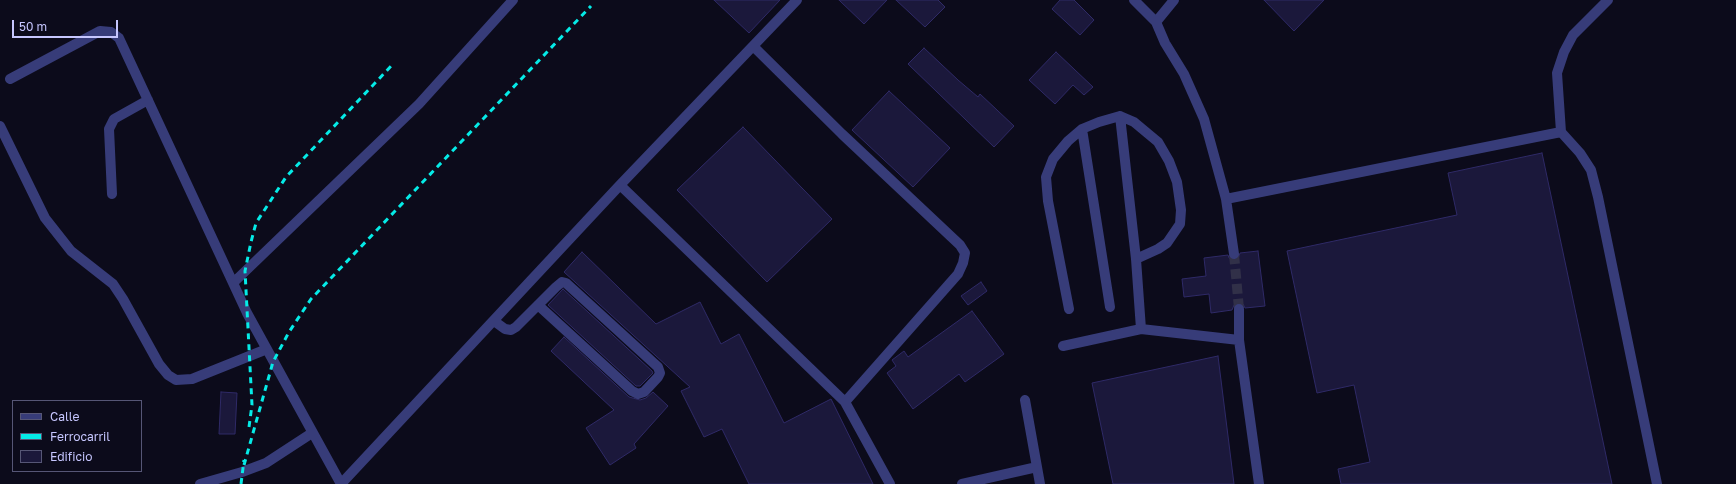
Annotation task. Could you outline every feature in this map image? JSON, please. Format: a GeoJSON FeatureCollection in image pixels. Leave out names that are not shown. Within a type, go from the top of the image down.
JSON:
{"type":"FeatureCollection","features":[{"type":"Feature","properties":{"kind":"lane"},"geometry":{"type":"LineString","coordinates":[[233,283],[419,104],[513,0]]}},
{"type":"Feature","properties":{"kind":"lane"},"geometry":{"type":"LineString","coordinates":[[10,79],[100,32],[111,32],[119,38],[233,283],[312,433],[341,484],[620,185],[797,0]]}},
{"type":"Feature","properties":{"kind":"lane"},"geometry":{"type":"LineString","coordinates":[[1134,0],[1156,22],[1165,43],[1184,74],[1204,119],[1226,200],[1234,254]]}},
{"type":"Feature","properties":{"kind":"lane"},"geometry":{"type":"LineString","coordinates":[[1156,22],[1174,0]]}},
{"type":"Feature","properties":{"kind":"lane"},"geometry":{"type":"LineString","coordinates":[[1608,0],[1573,35],[1557,73],[1561,132],[1580,153],[1591,170],[1598,197],[1657,484]]}},
{"type":"Feature","properties":{"kind":"lane"},"geometry":{"type":"LineString","coordinates":[[753,46],[842,134],[960,245],[965,253],[963,263],[958,274],[845,402]]}},
{"type":"Feature","properties":{"kind":"lane"},"geometry":{"type":"LineString","coordinates":[[112,194],[109,129],[114,119],[148,100]]}},
{"type":"Feature","properties":{"kind":"lane"},"geometry":{"type":"LineString","coordinates":[[1120,116],[1136,259],[1142,329]]}},
{"type":"Feature","properties":{"kind":"lane"},"geometry":{"type":"LineString","coordinates":[[1069,309],[1048,200],[1046,177],[1052,159],[1068,141],[1082,129],[1098,122],[1120,116],[1134,122],[1158,142],[1169,161],[1177,182],[1181,210],[1180,224],[1167,243],[1158,249],[1136,259]]}},
{"type":"Feature","properties":{"kind":"lane"},"geometry":{"type":"LineString","coordinates":[[0,126],[45,218],[71,250],[113,284],[159,364],[168,375],[176,380],[192,379],[218,370],[267,349]]}},
{"type":"Feature","properties":{"kind":"lane"},"geometry":{"type":"LineString","coordinates":[[1082,129],[1110,307]]}},
{"type":"Feature","properties":{"kind":"lane"},"geometry":{"type":"LineString","coordinates":[[1226,200],[1561,132]]}},
{"type":"Feature","properties":{"kind":"lane"},"geometry":{"type":"LineString","coordinates":[[620,185],[845,402],[890,484]]}},
{"type":"Feature","properties":{"kind":"lane"},"geometry":{"type":"LineString","coordinates":[[494,321],[505,329],[511,330],[562,282],[566,283],[658,367],[660,372],[658,377],[644,392],[638,394],[632,391],[538,305]]}},
{"type":"Feature","properties":{"kind":"lane"},"geometry":{"type":"LineString","coordinates":[[1239,309],[1239,340],[1259,484]]}},
{"type":"Feature","properties":{"kind":"lane"},"geometry":{"type":"LineString","coordinates":[[1063,346],[1142,329],[1239,340]]}},
{"type":"Feature","properties":{"kind":"lane"},"geometry":{"type":"LineString","coordinates":[[1025,400],[1040,484]]}},
{"type":"Feature","properties":{"kind":"lane"},"geometry":{"type":"LineString","coordinates":[[200,484],[242,472],[266,463],[312,433]]}},
{"type":"Feature","properties":{"kind":"lane"},"geometry":{"type":"LineString","coordinates":[[962,484],[1037,467]]}},
{"type":"Feature","properties":{"kind":"building"},"geometry":{"type":"Polygon","coordinates":[[[714,0],[780,0],[749,33],[714,0]]]}},
{"type":"Feature","properties":{"kind":"building"},"geometry":{"type":"Polygon","coordinates":[[[839,0],[887,0],[864,24],[839,0]]]}},
{"type":"Feature","properties":{"kind":"building"},"geometry":{"type":"Polygon","coordinates":[[[896,0],[938,0],[945,7],[925,27],[896,0]]]}},
{"type":"Feature","properties":{"kind":"building"},"geometry":{"type":"Polygon","coordinates":[[[1060,0],[1074,0],[1094,20],[1080,35],[1052,9],[1060,0]]]}},
{"type":"Feature","properties":{"kind":"building"},"geometry":{"type":"Polygon","coordinates":[[[1264,0],[1324,0],[1294,31],[1264,0]]]}},
{"type":"Feature","properties":{"kind":"building"},"geometry":{"type":"Polygon","coordinates":[[[924,48],[978,97],[980,94],[1014,126],[994,147],[908,64],[924,48]]]}},
{"type":"Feature","properties":{"kind":"building"},"geometry":{"type":"Polygon","coordinates":[[[1056,52],[1093,87],[1084,95],[1073,85],[1055,104],[1029,80],[1056,52]]]}},
{"type":"Feature","properties":{"kind":"building"},"geometry":{"type":"Polygon","coordinates":[[[889,91],[950,148],[913,187],[852,130],[889,91]]]}},
{"type":"Feature","properties":{"kind":"building"},"geometry":{"type":"Polygon","coordinates":[[[743,127],[832,219],[767,282],[677,190],[743,127]]]}},
{"type":"Feature","properties":{"kind":"building"},"geometry":{"type":"Polygon","coordinates":[[[1542,153],[1612,484],[1341,484],[1338,469],[1370,462],[1354,385],[1317,393],[1287,251],[1457,215],[1448,173],[1542,153]]]}},
{"type":"Feature","properties":{"kind":"building"},"geometry":{"type":"Polygon","coordinates":[[[1258,251],[1265,306],[1245,308],[1243,304],[1239,303],[1234,305],[1232,310],[1211,313],[1209,294],[1184,297],[1182,279],[1206,276],[1204,258],[1228,255],[1229,258],[1235,260],[1238,259],[1240,253],[1258,251]]]}},
{"type":"Feature","properties":{"kind":"building"},"geometry":{"type":"Polygon","coordinates":[[[582,252],[656,324],[700,302],[721,344],[739,334],[784,423],[831,399],[873,484],[749,484],[722,429],[704,437],[681,391],[690,387],[564,272],[582,252]]]}},
{"type":"Feature","properties":{"kind":"building"},"geometry":{"type":"Polygon","coordinates":[[[981,282],[987,291],[968,305],[961,296],[981,282]]]}},
{"type":"Feature","properties":{"kind":"building"},"geometry":{"type":"Polygon","coordinates":[[[563,289],[652,371],[653,373],[640,386],[636,386],[548,305],[563,289]]]}},
{"type":"Feature","properties":{"kind":"building"},"geometry":{"type":"Polygon","coordinates":[[[972,311],[1004,354],[965,382],[959,374],[913,409],[887,373],[896,366],[892,360],[904,351],[908,357],[972,311]]]}},
{"type":"Feature","properties":{"kind":"building"},"geometry":{"type":"Polygon","coordinates":[[[564,337],[629,397],[640,400],[646,398],[653,392],[668,406],[634,444],[636,448],[610,465],[586,428],[614,410],[551,351],[564,337]]]}},
{"type":"Feature","properties":{"kind":"building"},"geometry":{"type":"Polygon","coordinates":[[[1218,356],[1234,484],[1113,484],[1092,383],[1218,356]]]}},
{"type":"Feature","properties":{"kind":"building"},"geometry":{"type":"Polygon","coordinates":[[[221,392],[237,393],[235,434],[219,434],[221,392]]]}},
{"type":"Feature","properties":{"kind":"tunnel"},"geometry":{"type":"LineString","coordinates":[[1234,254],[1239,309]]}},
{"type":"Feature","properties":{"kind":"railway"},"geometry":{"type":"LineString","coordinates":[[244,465],[273,362],[289,332],[311,299],[591,6]]}},
{"type":"Feature","properties":{"kind":"railway"},"geometry":{"type":"LineString","coordinates":[[249,427],[252,405],[245,271],[256,223],[286,177],[394,63]]}},
{"type":"Feature","properties":{"kind":"railway"},"geometry":{"type":"LineString","coordinates":[[241,484],[244,460]]}}]}
